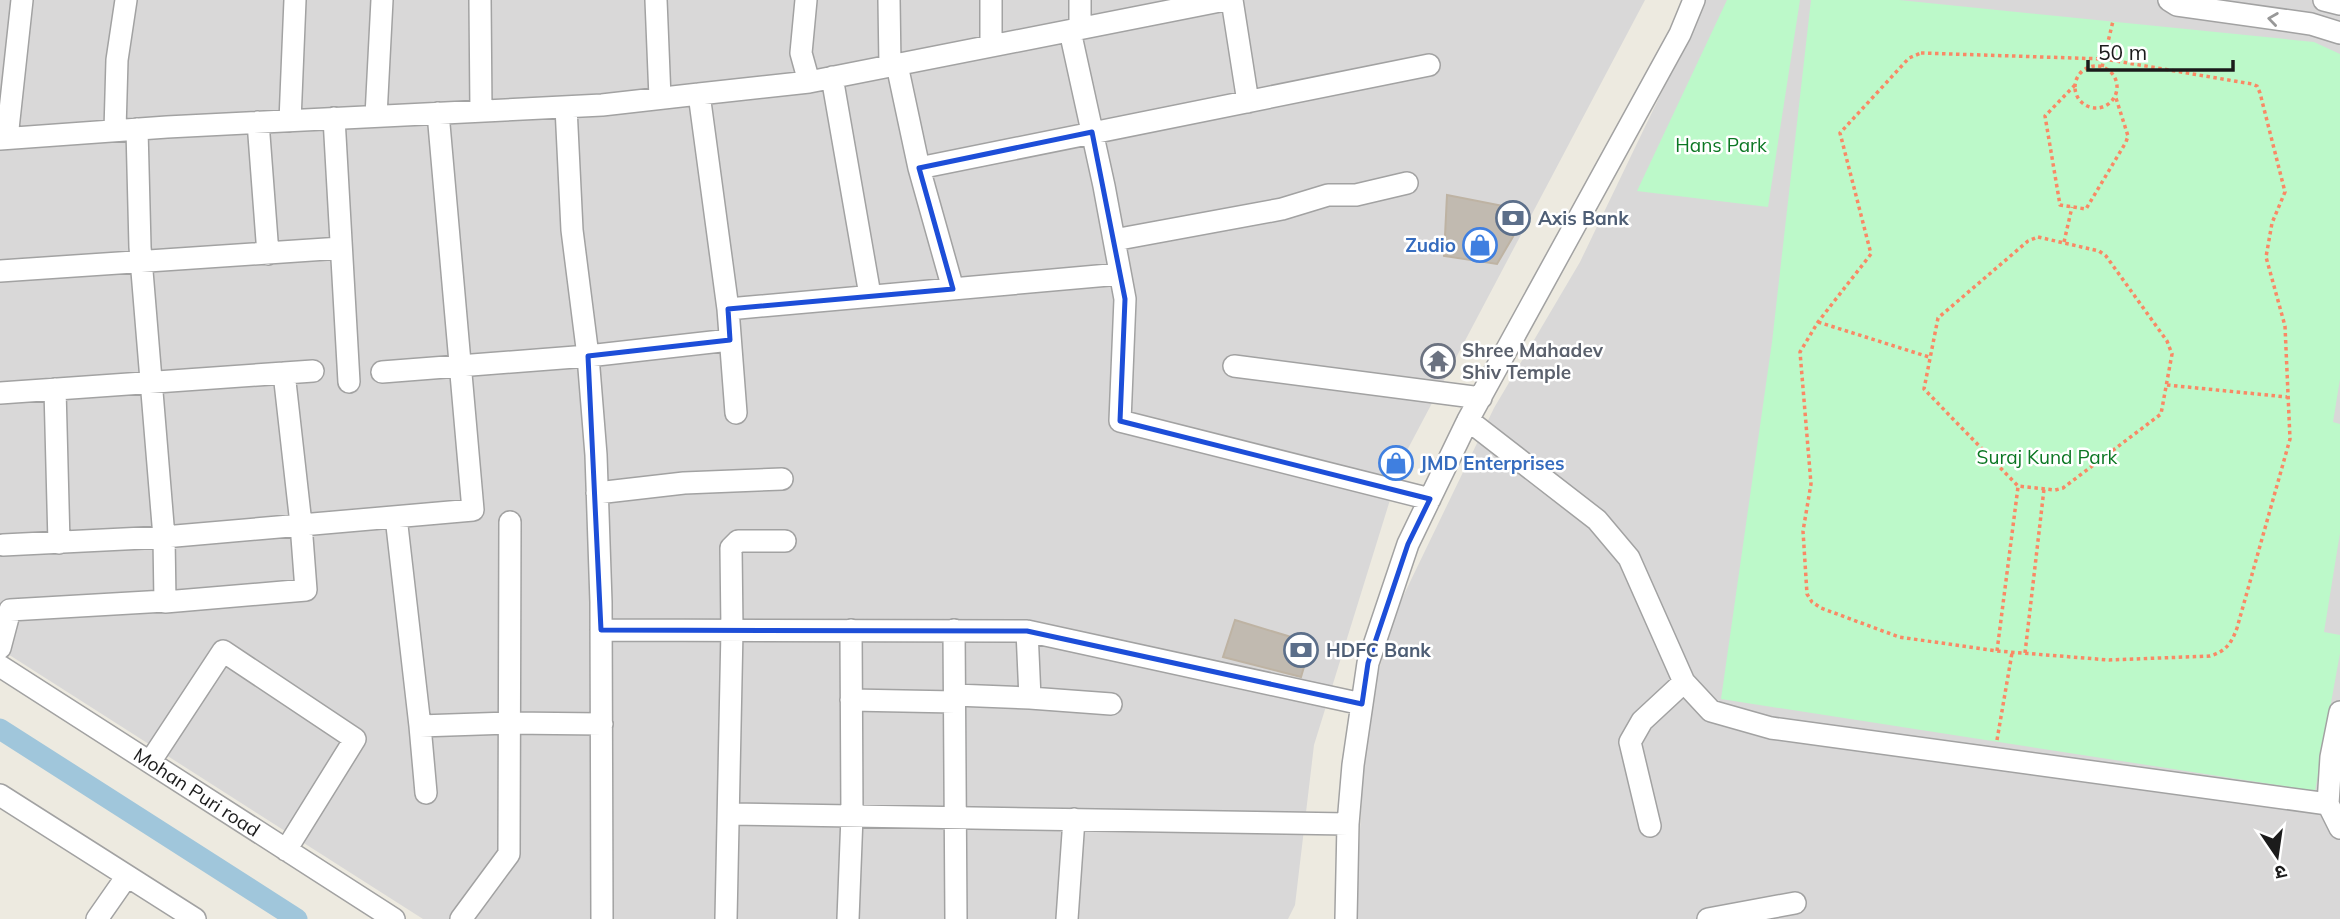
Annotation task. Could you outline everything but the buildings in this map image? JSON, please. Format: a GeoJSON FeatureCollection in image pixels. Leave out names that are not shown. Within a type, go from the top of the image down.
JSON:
{"type":"FeatureCollection","features":[{"type":"Feature","properties":{"kind":"street"},"geometry":{"type":"LineString","coordinates":[[22,0],[4,138],[566,107],[808,82],[1225,0]]}},
{"type":"Feature","properties":{"kind":"street"},"geometry":{"type":"LineString","coordinates":[[115,130],[117,60],[126,0]]}},
{"type":"Feature","properties":{"kind":"street"},"geometry":{"type":"LineString","coordinates":[[290,121],[295,0]]}},
{"type":"Feature","properties":{"kind":"street"},"geometry":{"type":"LineString","coordinates":[[376,116],[382,0]]}},
{"type":"Feature","properties":{"kind":"street"},"geometry":{"type":"LineString","coordinates":[[480,0],[481,111]]}},
{"type":"Feature","properties":{"kind":"street"},"geometry":{"type":"LineString","coordinates":[[656,0],[660,98]]}},
{"type":"Feature","properties":{"kind":"street"},"geometry":{"type":"LineString","coordinates":[[806,0],[801,53],[808,82]]}},
{"type":"Feature","properties":{"kind":"street"},"geometry":{"type":"LineString","coordinates":[[889,0],[894,65],[953,289]]}},
{"type":"Feature","properties":{"kind":"street"},"geometry":{"type":"LineString","coordinates":[[991,0],[991,46]]}},
{"type":"Feature","properties":{"kind":"street"},"geometry":{"type":"LineString","coordinates":[[1080,0],[1075,30],[1125,299],[1120,421],[1430,499]]}},
{"type":"Feature","properties":{"kind":"street"},"geometry":{"type":"LineString","coordinates":[[1231,0],[1248,102]]}},
{"type":"Feature","properties":{"kind":"street"},"geometry":{"type":"LineString","coordinates":[[1346,919],[1348,824],[1368,663],[1408,544],[1468,420],[1680,34],[1694,0]]}},
{"type":"Feature","properties":{"kind":"street"},"geometry":{"type":"LineString","coordinates":[[2325,0],[2340,4]]}},
{"type":"Feature","properties":{"kind":"street"},"geometry":{"type":"LineString","coordinates":[[2174,2],[2311,24],[2340,33]]}},
{"type":"Feature","properties":{"kind":"street"},"geometry":{"type":"LineString","coordinates":[[919,168],[1429,65]]}},
{"type":"Feature","properties":{"kind":"street"},"geometry":{"type":"LineString","coordinates":[[832,77],[870,295]]}},
{"type":"Feature","properties":{"kind":"street"},"geometry":{"type":"LineString","coordinates":[[699,94],[728,309],[736,413]]}},
{"type":"Feature","properties":{"kind":"street"},"geometry":{"type":"LineString","coordinates":[[566,107],[572,230],[588,356],[597,493],[601,630],[602,919]]}},
{"type":"Feature","properties":{"kind":"street"},"geometry":{"type":"LineString","coordinates":[[3,545],[164,537],[473,510],[438,113]]}},
{"type":"Feature","properties":{"kind":"street"},"geometry":{"type":"LineString","coordinates":[[334,118],[349,382]]}},
{"type":"Feature","properties":{"kind":"street"},"geometry":{"type":"LineString","coordinates":[[258,122],[268,254]]}},
{"type":"Feature","properties":{"kind":"street"},"geometry":{"type":"LineString","coordinates":[[138,129],[141,260],[164,537],[165,601]]}},
{"type":"Feature","properties":{"kind":"street"},"geometry":{"type":"LineString","coordinates":[[1114,240],[1282,209],[1328,195],[1356,195],[1407,183]]}},
{"type":"Feature","properties":{"kind":"street"},"geometry":{"type":"LineString","coordinates":[[0,271],[341,248]]}},
{"type":"Feature","properties":{"kind":"street"},"geometry":{"type":"LineString","coordinates":[[728,309],[1120,274]]}},
{"type":"Feature","properties":{"kind":"street"},"geometry":{"type":"LineString","coordinates":[[383,372],[588,356],[730,340]]}},
{"type":"Feature","properties":{"kind":"street"},"geometry":{"type":"LineString","coordinates":[[1234,366],[1481,398]]}},
{"type":"Feature","properties":{"kind":"street"},"geometry":{"type":"LineString","coordinates":[[0,393],[313,371]]}},
{"type":"Feature","properties":{"kind":"street"},"geometry":{"type":"LineString","coordinates":[[0,648],[10,610],[306,590],[284,373]]}},
{"type":"Feature","properties":{"kind":"street"},"geometry":{"type":"LineString","coordinates":[[55,389],[59,543]]}},
{"type":"Feature","properties":{"kind":"street"},"geometry":{"type":"LineString","coordinates":[[1468,420],[1597,520],[1629,558],[1684,682],[1712,711],[1771,728],[2328,804]]}},
{"type":"Feature","properties":{"kind":"street"},"geometry":{"type":"LineString","coordinates":[[597,493],[684,483],[782,479]]}},
{"type":"Feature","properties":{"kind":"street"},"geometry":{"type":"LineString","coordinates":[[396,517],[426,793]]}},
{"type":"Feature","properties":{"kind":"street"},"geometry":{"type":"LineString","coordinates":[[461,919],[509,854],[510,522]]}},
{"type":"Feature","properties":{"kind":"street"},"geometry":{"type":"LineString","coordinates":[[726,919],[732,630],[731,548],[738,541],[785,541]]}},
{"type":"Feature","properties":{"kind":"street"},"geometry":{"type":"LineString","coordinates":[[601,630],[1027,631],[1362,704]]}},
{"type":"Feature","properties":{"kind":"street"},"geometry":{"type":"LineString","coordinates":[[849,919],[852,816],[851,630]]}},
{"type":"Feature","properties":{"kind":"street"},"geometry":{"type":"LineString","coordinates":[[954,630],[956,919]]}},
{"type":"Feature","properties":{"kind":"street"},"geometry":{"type":"LineString","coordinates":[[1027,631],[1030,698]]}},
{"type":"Feature","properties":{"kind":"street"},"geometry":{"type":"LineString","coordinates":[[150,762],[223,651],[355,739],[286,850]]}},
{"type":"Feature","properties":{"kind":"street","name":"Mohan Puri road"},"geometry":{"type":"LineString","coordinates":[[0,666],[394,919]]}},
{"type":"Feature","properties":{"kind":"street"},"geometry":{"type":"LineString","coordinates":[[1650,826],[1630,742],[1642,721],[1684,682]]}},
{"type":"Feature","properties":{"kind":"street"},"geometry":{"type":"LineString","coordinates":[[851,700],[1030,698],[1111,704]]}},
{"type":"Feature","properties":{"kind":"street"},"geometry":{"type":"LineString","coordinates":[[2340,712],[2331,757],[2328,804],[2340,828]]}},
{"type":"Feature","properties":{"kind":"street"},"geometry":{"type":"LineString","coordinates":[[420,726],[602,724]]}},
{"type":"Feature","properties":{"kind":"street"},"geometry":{"type":"LineString","coordinates":[[0,794],[195,919]]}},
{"type":"Feature","properties":{"kind":"street"},"geometry":{"type":"LineString","coordinates":[[729,814],[1348,824]]}},
{"type":"Feature","properties":{"kind":"street"},"geometry":{"type":"LineString","coordinates":[[1067,919],[1074,819]]}},
{"type":"Feature","properties":{"kind":"street"},"geometry":{"type":"LineString","coordinates":[[97,919],[128,876]]}},
{"type":"Feature","properties":{"kind":"street"},"geometry":{"type":"LineString","coordinates":[[1708,919],[1795,903]]}},
{"type":"Feature","properties":{"kind":"path"},"geometry":{"type":"LineString","coordinates":[[2102,67],[2113,21]]}},
{"type":"Feature","properties":{"kind":"path"},"geometry":{"type":"LineString","coordinates":[[1921,53],[2104,59],[2257,86],[2285,192],[2272,223],[2266,257],[2284,326],[2290,445],[2237,628],[2227,647],[2210,656],[2109,660],[2012,653],[1899,637],[1821,608],[1812,602],[1807,594],[1802,531],[1811,484],[1800,352],[1818,322],[1871,254],[1840,133],[1909,58],[1921,53]]}},
{"type":"Feature","properties":{"kind":"path"},"geometry":{"type":"LineString","coordinates":[[2094,66],[2102,67],[2114,77],[2117,86],[2115,95],[2128,136],[2086,209],[2060,205],[2045,116],[2075,85],[2083,71],[2094,66]]}},
{"type":"Feature","properties":{"kind":"path"},"geometry":{"type":"LineString","coordinates":[[2075,85],[2077,97],[2091,108],[2103,107],[2115,95]]}},
{"type":"Feature","properties":{"kind":"path"},"geometry":{"type":"LineString","coordinates":[[2064,243],[2072,207]]}},
{"type":"Feature","properties":{"kind":"path"},"geometry":{"type":"LineString","coordinates":[[2038,237],[2099,251],[2106,256],[2170,347],[2172,354],[2163,410],[2158,419],[2063,488],[2055,490],[2018,486],[1926,392],[1924,384],[1930,357],[1936,323],[1942,313],[2028,241],[2038,237]]}},
{"type":"Feature","properties":{"kind":"path"},"geometry":{"type":"LineString","coordinates":[[1818,322],[1930,357]]}},
{"type":"Feature","properties":{"kind":"path"},"geometry":{"type":"LineString","coordinates":[[2167,385],[2287,397]]}},
{"type":"Feature","properties":{"kind":"path"},"geometry":{"type":"LineString","coordinates":[[1997,651],[2018,486]]}},
{"type":"Feature","properties":{"kind":"path"},"geometry":{"type":"LineString","coordinates":[[2025,653],[2043,489]]}},
{"type":"Feature","properties":{"kind":"path"},"geometry":{"type":"LineString","coordinates":[[1997,740],[2012,653]]}},
{"type":"Feature","properties":{"kind":"highlighted area"},"geometry":{"type":"Polygon","coordinates":[[[1092,132],[1125,299],[1120,421],[1430,499],[1408,544],[1368,663],[1362,704],[1027,631],[601,630],[588,356],[730,340],[728,309],[953,289],[919,168],[1092,132]]]}},
{"type":"Feature","properties":{"kind":"shaded area"},"geometry":{"type":"Polygon","coordinates":[[[0,0],[1645,0],[1403,458],[1314,745],[1295,905],[1288,919],[423,919],[0,649],[0,0]]]}},
{"type":"Feature","properties":{"kind":"shaded area"},"geometry":{"type":"Polygon","coordinates":[[[1706,0],[2340,0],[2340,919],[1355,919],[1363,776],[1371,697],[1396,611],[1494,408],[1580,262],[1706,0]]]}},
{"type":"Feature","properties":{"kind":"green space","name":"Hans Park"},"geometry":{"type":"Polygon","coordinates":[[[1727,0],[1800,0],[1768,207],[1637,191],[1727,0]]]}},
{"type":"Feature","properties":{"kind":"green space","name":"Suraj Kund Park"},"geometry":{"type":"Polygon","coordinates":[[[1811,0],[1899,0],[2314,42],[2340,54],[2340,379],[2333,422],[2340,424],[2340,533],[2324,632],[2340,635],[2340,653],[2315,791],[1721,699],[1772,342],[1811,0]]]}},
{"type":"Feature","properties":{"kind":"waterway"},"geometry":{"type":"LineString","coordinates":[[0,729],[297,919]]}},
{"type":"Feature","properties":{"kind":"place","name":"Axis Bank"},"geometry":{"type":"Point","coordinates":[1513,218]}},
{"type":"Feature","properties":{"kind":"place","name":"Zudio"},"geometry":{"type":"Point","coordinates":[1480,245]}},
{"type":"Feature","properties":{"kind":"place","name":"Shree Mahadev Shiv Temple"},"geometry":{"type":"Point","coordinates":[1438,361]}},
{"type":"Feature","properties":{"kind":"place","name":"JMD Enterprises"},"geometry":{"type":"Point","coordinates":[1396,463]}},
{"type":"Feature","properties":{"kind":"place","name":"HDFC Bank"},"geometry":{"type":"Point","coordinates":[1301,650]}}]}
